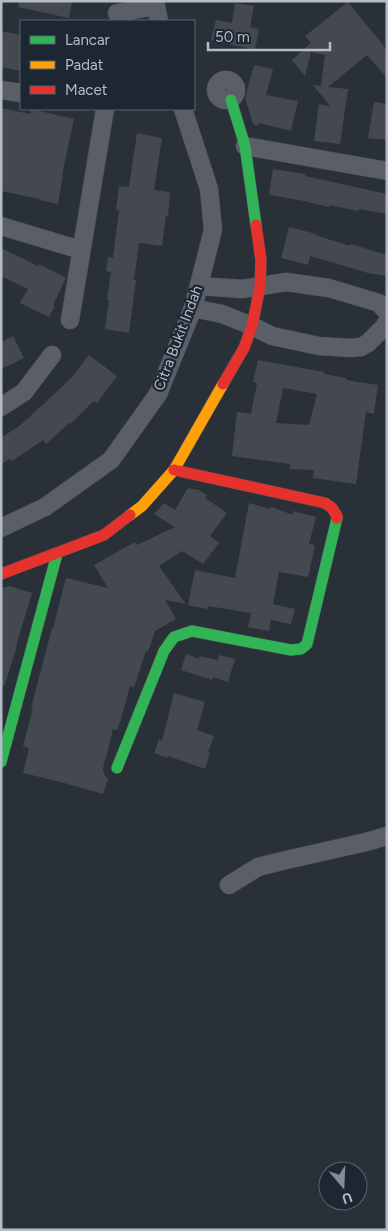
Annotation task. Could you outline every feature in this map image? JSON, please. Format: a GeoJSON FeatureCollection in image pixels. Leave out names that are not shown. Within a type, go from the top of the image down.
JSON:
{"type":"FeatureCollection","features":[{"type":"Feature","properties":{"kind":"street"},"geometry":{"type":"LineString","coordinates":[[116,12],[157,10]]}},
{"type":"Feature","properties":{"kind":"street"},"geometry":{"type":"LineString","coordinates":[[1,90],[20,93]]}},
{"type":"Feature","properties":{"kind":"street"},"geometry":{"type":"LineString","coordinates":[[1,574],[104,535],[142,506],[174,470],[244,348],[252,326],[260,287],[262,260],[245,146],[231,100]]}},
{"type":"Feature","properties":{"kind":"street"},"geometry":{"type":"LineString","coordinates":[[70,320],[104,110]]}},
{"type":"Feature","properties":{"kind":"street","name":"Citra Bukit Indah"},"geometry":{"type":"LineString","coordinates":[[1,528],[45,507],[111,460],[158,394],[193,308],[213,230],[209,189],[183,110]]}},
{"type":"Feature","properties":{"kind":"street"},"geometry":{"type":"LineString","coordinates":[[245,146],[387,171]]}},
{"type":"Feature","properties":{"kind":"street"},"geometry":{"type":"LineString","coordinates":[[1,226],[82,250]]}},
{"type":"Feature","properties":{"kind":"street"},"geometry":{"type":"LineString","coordinates":[[199,286],[242,289],[286,282],[329,288],[379,303],[387,312]]}},
{"type":"Feature","properties":{"kind":"street"},"geometry":{"type":"LineString","coordinates":[[193,308],[222,314],[272,336],[319,346],[361,347],[368,343],[387,322]]}},
{"type":"Feature","properties":{"kind":"street"},"geometry":{"type":"LineString","coordinates":[[1,407],[24,392],[52,355]]}},
{"type":"Feature","properties":{"kind":"street"},"geometry":{"type":"LineString","coordinates":[[117,768],[164,651],[174,637],[192,631],[291,650],[301,650],[307,644],[337,516],[332,508],[325,503],[174,470]]}},
{"type":"Feature","properties":{"kind":"street"},"geometry":{"type":"LineString","coordinates":[[1,762],[57,554]]}},
{"type":"Feature","properties":{"kind":"street"},"geometry":{"type":"LineString","coordinates":[[229,885],[258,868],[387,836]]}},
{"type":"Feature","properties":{"kind":"building"},"geometry":{"type":"Polygon","coordinates":[[[19,1],[72,1],[69,18],[18,7],[19,1]]]}},
{"type":"Feature","properties":{"kind":"building"},"geometry":{"type":"Polygon","coordinates":[[[348,2],[387,50],[387,78],[367,55],[328,87],[348,89],[340,144],[314,141],[319,104],[331,107],[313,85],[321,86],[325,55],[311,52],[305,76],[292,60],[311,43],[305,36],[348,2]]]}},
{"type":"Feature","properties":{"kind":"building"},"geometry":{"type":"Polygon","coordinates":[[[235,3],[254,6],[250,27],[259,29],[255,50],[211,40],[216,20],[232,23],[235,3]]]}},
{"type":"Feature","properties":{"kind":"building"},"geometry":{"type":"Polygon","coordinates":[[[1,31],[20,35],[20,71],[1,67],[1,31]]]}},
{"type":"Feature","properties":{"kind":"building"},"geometry":{"type":"Polygon","coordinates":[[[254,65],[273,69],[266,95],[298,101],[291,131],[259,123],[258,126],[253,124],[245,98],[254,65]]]}},
{"type":"Feature","properties":{"kind":"building"},"geometry":{"type":"Polygon","coordinates":[[[374,102],[387,104],[387,140],[368,138],[374,102]]]}},
{"type":"Feature","properties":{"kind":"building"},"geometry":{"type":"Polygon","coordinates":[[[1,108],[30,114],[31,110],[35,110],[74,119],[58,204],[1,191],[1,108]]]}},
{"type":"Feature","properties":{"kind":"building"},"geometry":{"type":"Polygon","coordinates":[[[137,133],[162,138],[154,190],[170,192],[168,216],[166,215],[162,246],[139,243],[129,333],[105,329],[111,272],[106,271],[108,257],[113,258],[119,210],[116,210],[119,186],[129,187],[137,133]]]}},
{"type":"Feature","properties":{"kind":"building"},"geometry":{"type":"Polygon","coordinates":[[[273,169],[305,174],[305,176],[387,194],[387,214],[329,205],[329,207],[269,195],[273,169]]]}},
{"type":"Feature","properties":{"kind":"building"},"geometry":{"type":"Polygon","coordinates":[[[289,227],[350,246],[351,244],[387,255],[387,276],[368,273],[310,256],[308,265],[281,258],[289,227]]]}},
{"type":"Feature","properties":{"kind":"building"},"geometry":{"type":"Polygon","coordinates":[[[1,248],[66,278],[49,317],[20,303],[28,289],[1,276],[1,248]]]}},
{"type":"Feature","properties":{"kind":"building"},"geometry":{"type":"Polygon","coordinates":[[[13,336],[24,358],[1,369],[1,342],[13,336]]]}},
{"type":"Feature","properties":{"kind":"building"},"geometry":{"type":"Polygon","coordinates":[[[89,355],[117,376],[97,403],[94,401],[46,444],[43,440],[12,461],[10,459],[1,464],[1,438],[19,426],[47,401],[72,377],[89,355]]]}},
{"type":"Feature","properties":{"kind":"building"},"geometry":{"type":"Polygon","coordinates":[[[258,360],[324,372],[324,374],[346,378],[346,380],[378,385],[374,414],[366,412],[356,484],[313,478],[314,470],[290,469],[290,464],[232,456],[237,412],[251,414],[257,383],[253,382],[258,360]],[[283,388],[276,423],[309,425],[317,394],[283,388]]]}},
{"type":"Feature","properties":{"kind":"building"},"geometry":{"type":"Polygon","coordinates":[[[188,488],[199,490],[207,495],[205,498],[227,513],[210,536],[219,543],[203,564],[182,551],[159,566],[186,604],[165,600],[176,619],[155,631],[134,687],[130,686],[120,723],[117,730],[113,729],[104,763],[103,770],[108,779],[103,794],[23,773],[29,748],[23,746],[33,708],[31,708],[66,578],[108,588],[94,565],[135,542],[137,545],[175,527],[154,514],[164,503],[175,510],[188,488]]]}},
{"type":"Feature","properties":{"kind":"building"},"geometry":{"type":"Polygon","coordinates":[[[249,503],[270,509],[272,507],[293,515],[293,511],[316,517],[309,544],[315,545],[308,577],[279,572],[273,604],[295,609],[291,624],[271,620],[269,631],[248,627],[251,613],[208,606],[208,609],[188,605],[195,570],[235,578],[249,503]]]}},
{"type":"Feature","properties":{"kind":"building"},"geometry":{"type":"Polygon","coordinates":[[[10,586],[32,593],[4,687],[1,686],[1,588],[10,586]]]}},
{"type":"Feature","properties":{"kind":"building"},"geometry":{"type":"Polygon","coordinates":[[[186,654],[199,659],[199,656],[218,660],[219,655],[235,659],[228,682],[213,677],[212,680],[181,670],[186,654]]]}},
{"type":"Feature","properties":{"kind":"building"},"geometry":{"type":"Polygon","coordinates":[[[174,693],[205,702],[197,730],[214,736],[208,752],[210,753],[205,769],[154,753],[159,739],[162,741],[174,693]]]}},
{"type":"Feature","properties":{"kind":"traffic: fast"},"geometry":{"type":"LineString","coordinates":[[231,100],[245,146],[256,225]]}},
{"type":"Feature","properties":{"kind":"traffic: fast"},"geometry":{"type":"LineString","coordinates":[[117,768],[164,651],[174,637],[192,631],[291,650],[301,649],[307,644],[337,518]]}},
{"type":"Feature","properties":{"kind":"traffic: fast"},"geometry":{"type":"LineString","coordinates":[[1,762],[57,554]]}},
{"type":"Feature","properties":{"kind":"traffic: slow"},"geometry":{"type":"LineString","coordinates":[[130,515],[142,506],[174,470],[223,384]]}},
{"type":"Feature","properties":{"kind":"traffic: jam"},"geometry":{"type":"LineString","coordinates":[[223,384],[244,348],[252,326],[260,287],[261,260],[256,225]]}},
{"type":"Feature","properties":{"kind":"traffic: jam"},"geometry":{"type":"LineString","coordinates":[[174,470],[325,503],[332,508],[337,518]]}},
{"type":"Feature","properties":{"kind":"traffic: jam"},"geometry":{"type":"LineString","coordinates":[[1,574],[104,535],[130,515]]}}]}
